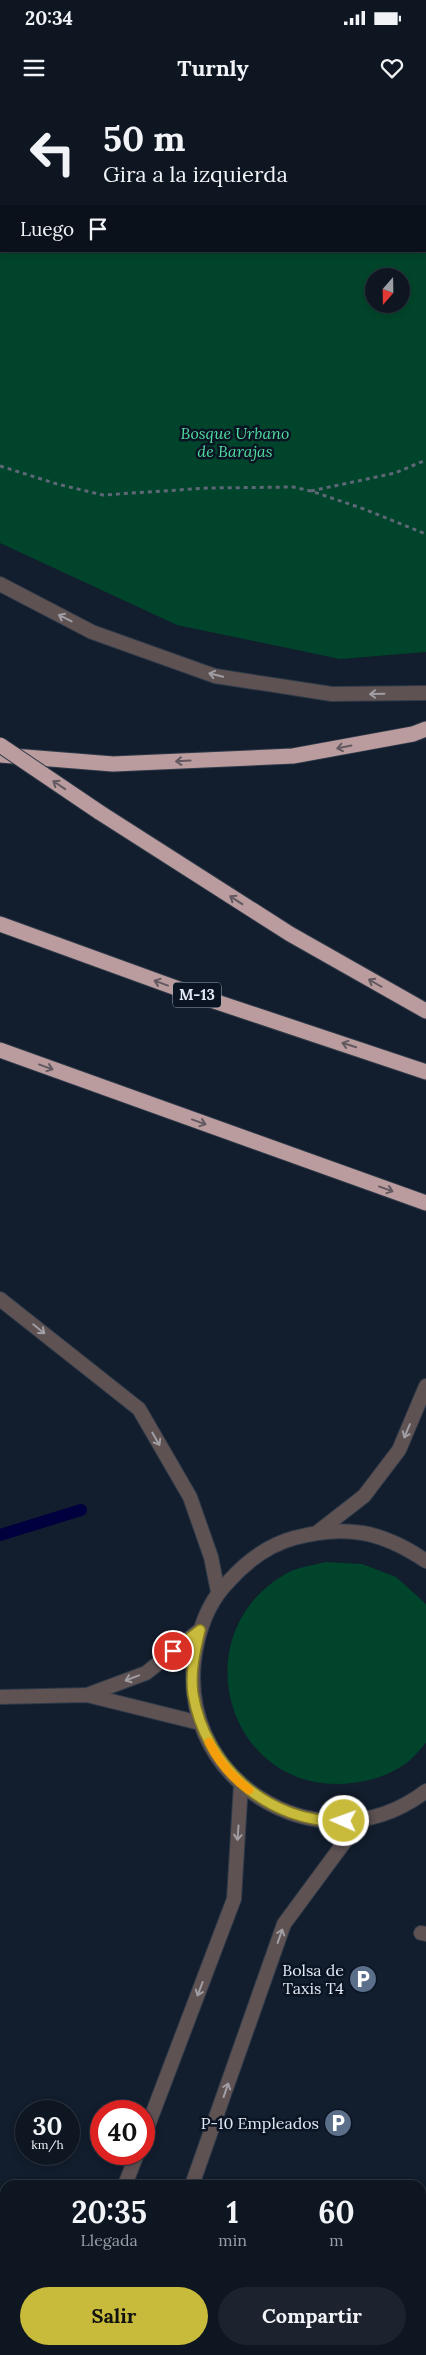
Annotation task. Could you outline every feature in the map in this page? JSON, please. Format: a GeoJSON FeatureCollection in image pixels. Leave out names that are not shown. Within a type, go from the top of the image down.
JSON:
{"type":"FeatureCollection","features":[{"type":"Feature","properties":{"kind":"highway"},"geometry":{"type":"LineString","coordinates":[[0,755],[113,764],[293,756],[413,734],[426,729]]}},
{"type":"Feature","properties":{"kind":"highway"},"geometry":{"type":"LineString","coordinates":[[0,745],[99,812],[290,934],[422,1009]]}},
{"type":"Feature","properties":{"kind":"highway","name":"M-13"},"geometry":{"type":"LineString","coordinates":[[0,924],[190,993],[395,1060],[426,1072]]}},
{"type":"Feature","properties":{"kind":"highway"},"geometry":{"type":"LineString","coordinates":[[0,1050],[426,1204]]}},
{"type":"Feature","properties":{"kind":"street"},"geometry":{"type":"LineString","coordinates":[[0,584],[92,632],[215,676],[332,694],[426,693]]}},
{"type":"Feature","properties":{"kind":"street"},"geometry":{"type":"LineString","coordinates":[[0,1300],[139,1409],[190,1497],[211,1558],[218,1592]]}},
{"type":"Feature","properties":{"kind":"street"},"geometry":{"type":"LineString","coordinates":[[319,1531],[364,1496],[399,1450],[426,1386]]}},
{"type":"Feature","properties":{"kind":"street"},"geometry":{"type":"LineString","coordinates":[[426,1560],[403,1545],[362,1531],[319,1531],[280,1542],[246,1562],[218,1592],[200,1630],[193,1660],[193,1692],[200,1723],[216,1756],[241,1784],[267,1803],[296,1816],[328,1822],[360,1821],[407,1805],[426,1791]]}},
{"type":"Feature","properties":{"kind":"street"},"geometry":{"type":"LineString","coordinates":[[87,1695],[146,1673],[200,1630]]}},
{"type":"Feature","properties":{"kind":"street"},"geometry":{"type":"LineString","coordinates":[[0,1697],[87,1695],[200,1723]]}},
{"type":"Feature","properties":{"kind":"street"},"geometry":{"type":"LineString","coordinates":[[155,2107],[234,1899],[241,1784]]}},
{"type":"Feature","properties":{"kind":"street"},"geometry":{"type":"LineString","coordinates":[[194,2180],[284,1924],[360,1821]]}},
{"type":"Feature","properties":{"kind":"street"},"geometry":{"type":"LineString","coordinates":[[127,2180],[133,2165]]}},
{"type":"Feature","properties":{"kind":"path"},"geometry":{"type":"LineString","coordinates":[[311,491],[395,472],[426,460]]}},
{"type":"Feature","properties":{"kind":"path"},"geometry":{"type":"LineString","coordinates":[[0,466],[57,484],[103,495],[217,488],[293,487],[311,491],[364,509],[426,534]]}},
{"type":"Feature","properties":{"kind":"green space","name":"Bosque Urbano de Barajas"},"geometry":{"type":"Polygon","coordinates":[[[0,252],[426,252],[426,652],[340,659],[177,625],[0,543],[0,252]]]}},
{"type":"Feature","properties":{"kind":"green space"},"geometry":{"type":"Polygon","coordinates":[[[326,1562],[362,1564],[396,1577],[426,1604],[426,1743],[411,1760],[399,1768],[366,1781],[352,1783],[309,1781],[274,1765],[248,1738],[232,1705],[228,1669],[235,1632],[255,1599],[289,1572],[326,1562]]]}},
{"type":"Feature","properties":{"kind":"waterway"},"geometry":{"type":"LineString","coordinates":[[0,1535],[81,1510]]}},
{"type":"Feature","properties":{"kind":"slow traffic"},"geometry":{"type":"LineString","coordinates":[[209,1742],[216,1756],[241,1784],[249,1790]]}},
{"type":"Feature","properties":{"kind":"place","name":"Bolsa de Taxis T4"},"geometry":{"type":"Point","coordinates":[363,1979]}},
{"type":"Feature","properties":{"kind":"place","name":"P-10 Empleados"},"geometry":{"type":"Point","coordinates":[338,2123]}},
{"type":"Feature","properties":{"kind":"route"},"geometry":{"type":"LineString","coordinates":[[173,1651],[200,1630],[193,1660],[193,1692],[200,1723],[216,1756],[241,1784],[267,1803],[296,1816],[328,1822],[344,1821]]}}]}
